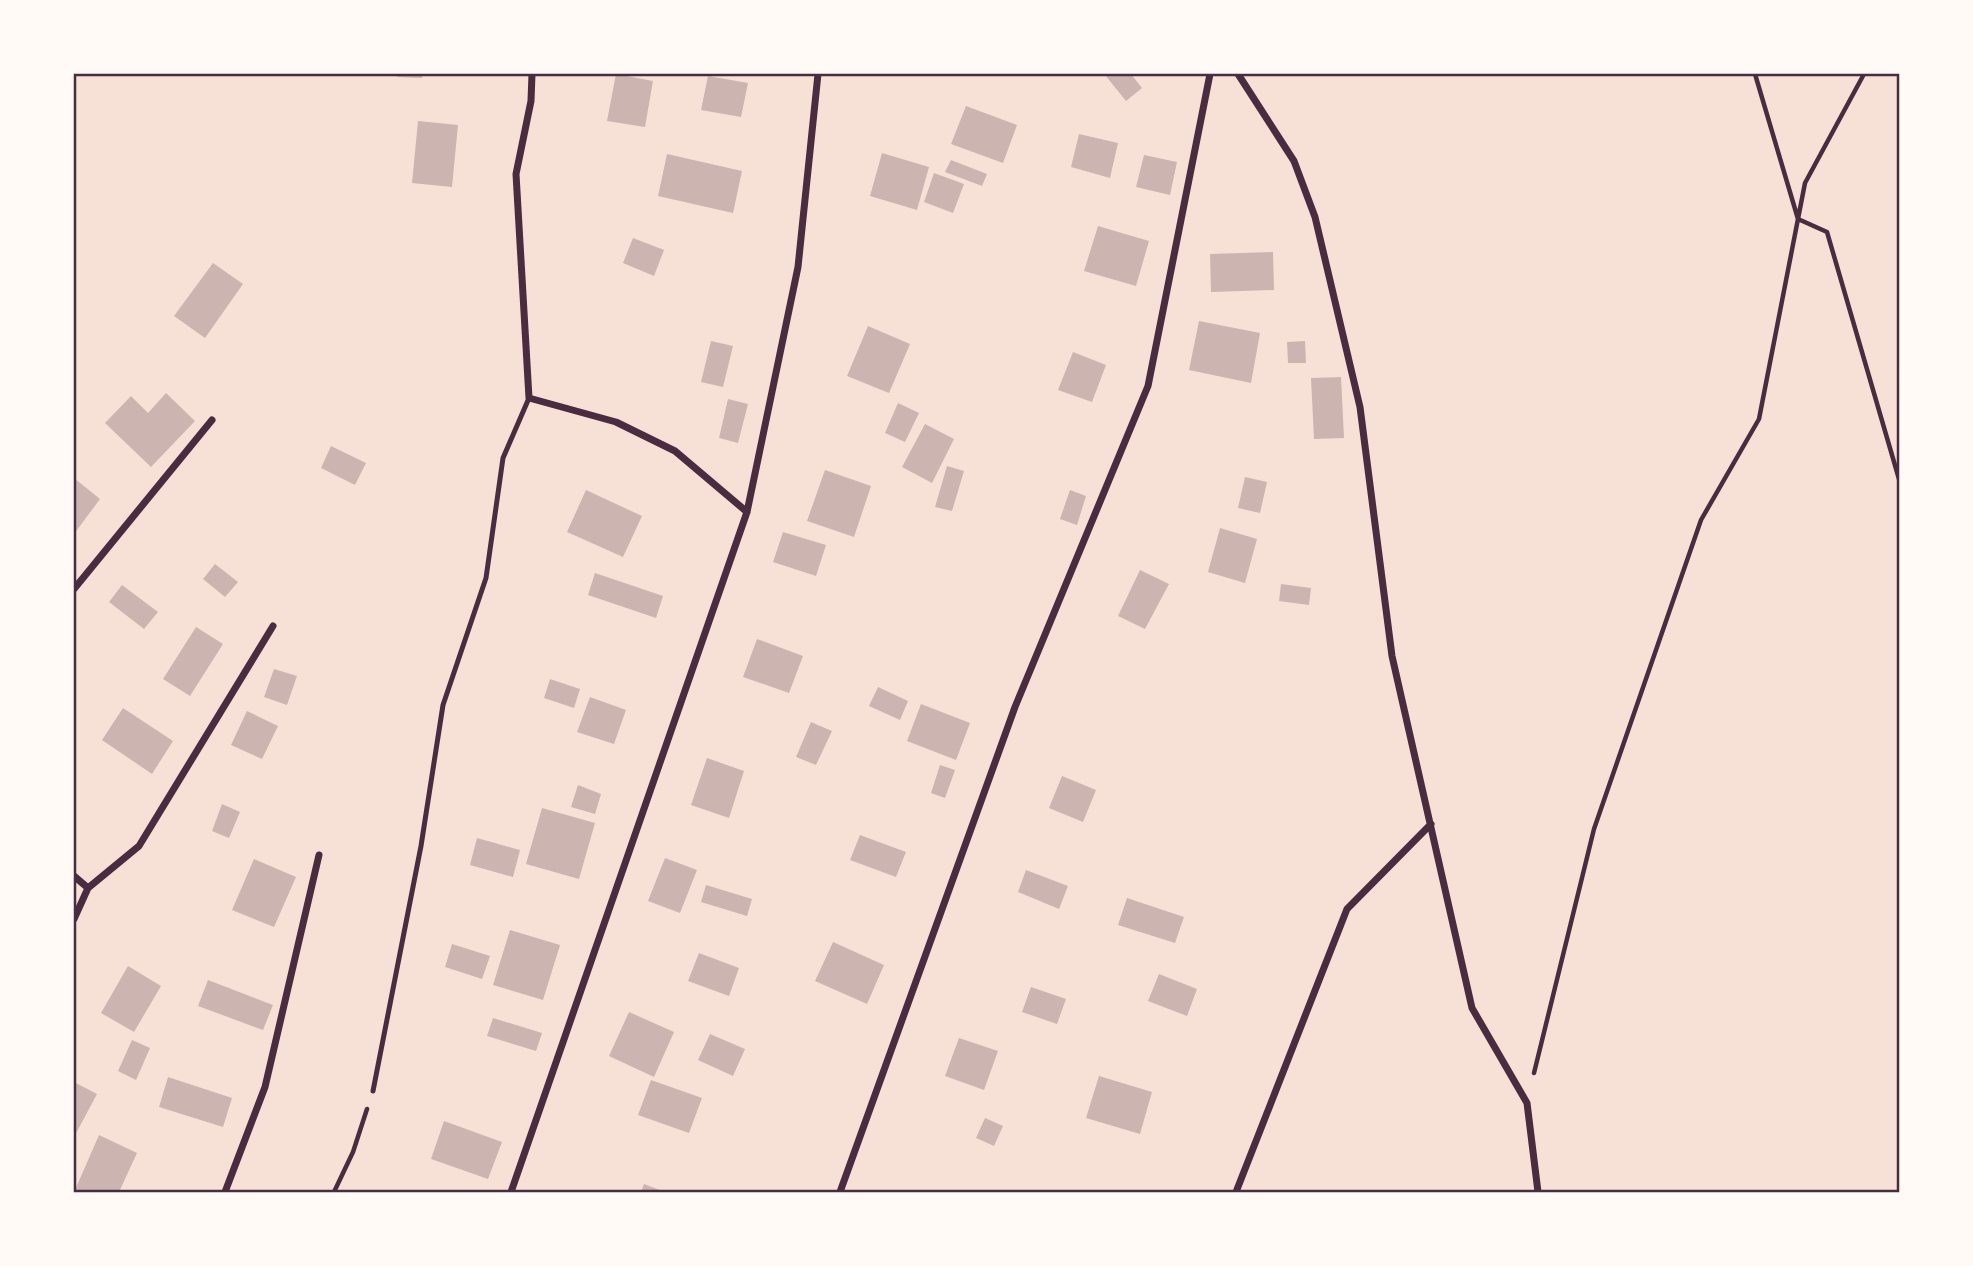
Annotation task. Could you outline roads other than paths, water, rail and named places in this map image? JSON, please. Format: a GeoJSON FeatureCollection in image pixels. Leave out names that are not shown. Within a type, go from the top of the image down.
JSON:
{"type":"FeatureCollection","features":[{"type":"Feature","properties":{"kind":"street"},"geometry":{"type":"LineString","coordinates":[[531,74],[531,101],[516,174],[529,398],[616,422],[675,451],[747,512]]}},
{"type":"Feature","properties":{"kind":"street"},"geometry":{"type":"LineString","coordinates":[[511,1192],[747,512],[798,268],[817,74]]}},
{"type":"Feature","properties":{"kind":"street"},"geometry":{"type":"LineString","coordinates":[[840,1192],[1015,707],[1148,386],[1210,74]]}},
{"type":"Feature","properties":{"kind":"street"},"geometry":{"type":"LineString","coordinates":[[1238,74],[1294,162],[1315,218],[1360,407],[1392,656],[1472,1008],[1527,1103],[1538,1192]]}},
{"type":"Feature","properties":{"kind":"street"},"geometry":{"type":"LineString","coordinates":[[74,589],[212,420]]}},
{"type":"Feature","properties":{"kind":"street"},"geometry":{"type":"LineString","coordinates":[[74,919],[88,888],[139,846],[272,626]]}},
{"type":"Feature","properties":{"kind":"street"},"geometry":{"type":"LineString","coordinates":[[1236,1192],[1347,909],[1431,824]]}},
{"type":"Feature","properties":{"kind":"street"},"geometry":{"type":"LineString","coordinates":[[225,1192],[265,1087],[319,855]]}},
{"type":"Feature","properties":{"kind":"street"},"geometry":{"type":"LineString","coordinates":[[74,876],[88,888]]}},
{"type":"Feature","properties":{"kind":"lane"},"geometry":{"type":"LineString","coordinates":[[373,1091],[421,846],[443,705],[486,578],[503,458],[529,398]]}}]}
